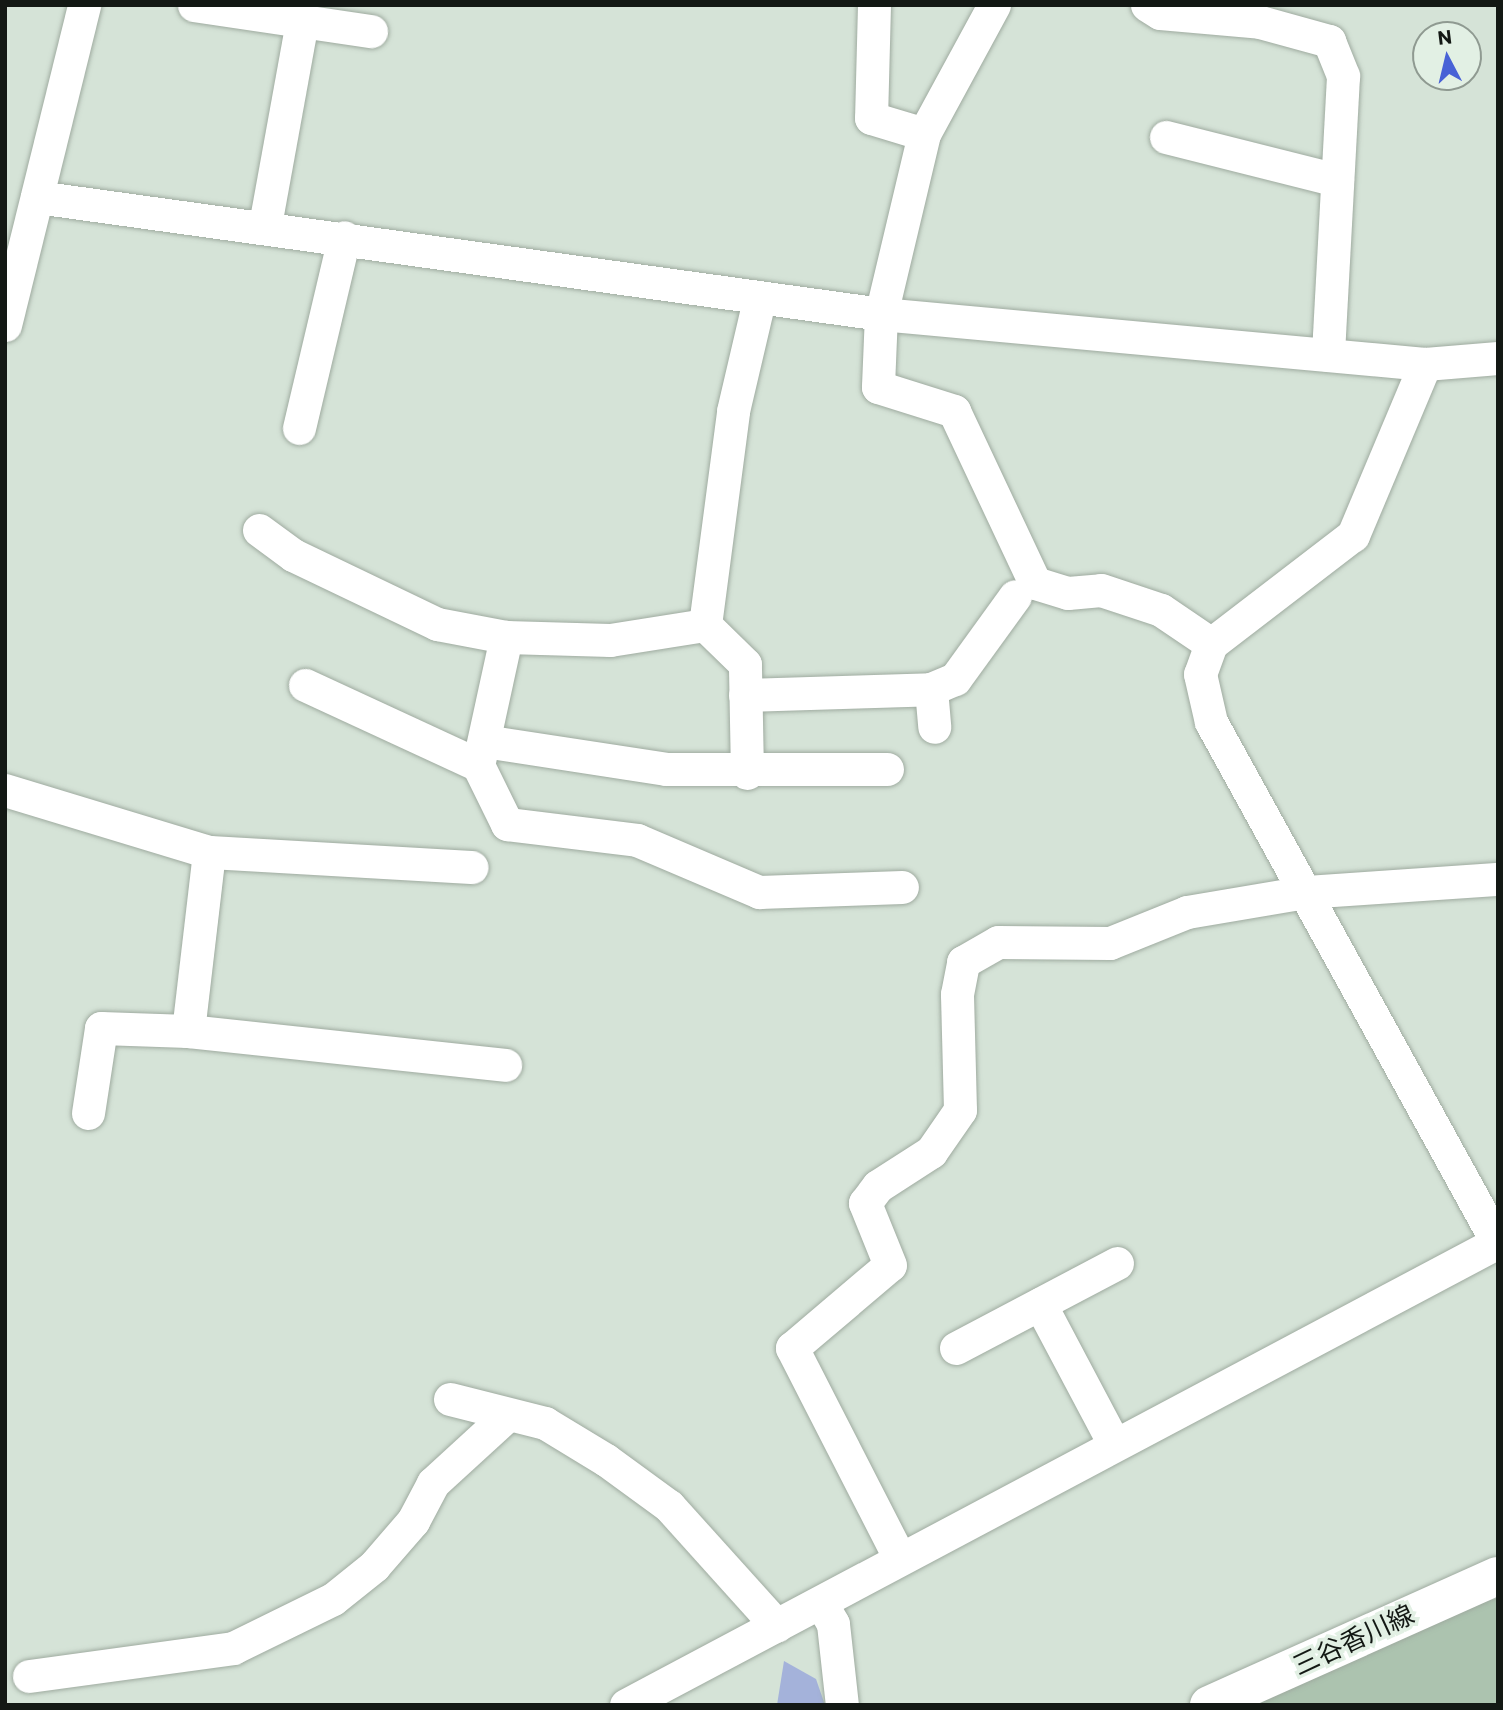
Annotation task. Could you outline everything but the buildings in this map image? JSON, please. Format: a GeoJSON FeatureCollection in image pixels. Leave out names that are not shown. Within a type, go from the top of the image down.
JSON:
{"type":"FeatureCollection","features":[{"type":"Feature","properties":{"kind":"main road","name":"三谷香川線"},"geometry":{"type":"LineString","coordinates":[[1209,1705],[1498,1576]]}},
{"type":"Feature","properties":{"kind":"street"},"geometry":{"type":"LineString","coordinates":[[5,325],[84,5]]}},
{"type":"Feature","properties":{"kind":"street"},"geometry":{"type":"LineString","coordinates":[[194,5],[371,32]]}},
{"type":"Feature","properties":{"kind":"street"},"geometry":{"type":"LineString","coordinates":[[874,5],[871,118],[924,134]]}},
{"type":"Feature","properties":{"kind":"street"},"geometry":{"type":"LineString","coordinates":[[994,5],[924,134],[881,314],[878,387],[954,411],[1035,583],[1068,593],[1101,590],[1161,610],[1211,644]]}},
{"type":"Feature","properties":{"kind":"street"},"geometry":{"type":"LineString","coordinates":[[1147,5],[1160,13],[1267,14],[1329,41],[1343,76],[1328,355]]}},
{"type":"Feature","properties":{"kind":"street"},"geometry":{"type":"LineString","coordinates":[[265,225],[302,21]]}},
{"type":"Feature","properties":{"kind":"street"},"geometry":{"type":"LineString","coordinates":[[1166,137],[1337,180]]}},
{"type":"Feature","properties":{"kind":"street"},"geometry":{"type":"LineString","coordinates":[[37,197],[265,225],[759,300],[881,314],[1425,364],[1498,358]]}},
{"type":"Feature","properties":{"kind":"street"},"geometry":{"type":"LineString","coordinates":[[299,428],[344,237]]}},
{"type":"Feature","properties":{"kind":"street"},"geometry":{"type":"LineString","coordinates":[[705,625],[733,411],[759,300]]}},
{"type":"Feature","properties":{"kind":"street"},"geometry":{"type":"LineString","coordinates":[[626,1705],[1497,1242],[1211,722],[1200,674],[1211,644],[1353,535],[1425,364]]}},
{"type":"Feature","properties":{"kind":"street"},"geometry":{"type":"LineString","coordinates":[[259,530],[293,555],[437,624],[506,637],[610,640],[705,625]]}},
{"type":"Feature","properties":{"kind":"street"},"geometry":{"type":"LineString","coordinates":[[745,695],[930,689],[955,679],[1015,596]]}},
{"type":"Feature","properties":{"kind":"street"},"geometry":{"type":"LineString","coordinates":[[705,625],[745,664],[747,773]]}},
{"type":"Feature","properties":{"kind":"street"},"geometry":{"type":"LineString","coordinates":[[506,637],[481,753],[507,824],[637,840],[759,892],[902,887]]}},
{"type":"Feature","properties":{"kind":"street"},"geometry":{"type":"LineString","coordinates":[[304,685],[481,753],[747,773],[887,769]]}},
{"type":"Feature","properties":{"kind":"street"},"geometry":{"type":"LineString","coordinates":[[930,689],[934,727]]}},
{"type":"Feature","properties":{"kind":"street"},"geometry":{"type":"LineString","coordinates":[[5,790],[209,852],[472,867]]}},
{"type":"Feature","properties":{"kind":"street"},"geometry":{"type":"LineString","coordinates":[[188,1031],[209,852]]}},
{"type":"Feature","properties":{"kind":"street"},"geometry":{"type":"LineString","coordinates":[[900,1557],[792,1348],[890,1265],[865,1203],[878,1186],[931,1152],[960,1110],[957,994],[963,962],[998,942],[1110,943],[1187,912],[1305,892],[1498,879]]}},
{"type":"Feature","properties":{"kind":"street"},"geometry":{"type":"LineString","coordinates":[[88,1113],[101,1028],[188,1031],[505,1065]]}},
{"type":"Feature","properties":{"kind":"street"},"geometry":{"type":"LineString","coordinates":[[956,1348],[1117,1263]]}},
{"type":"Feature","properties":{"kind":"street"},"geometry":{"type":"LineString","coordinates":[[1040,1304],[1114,1444]]}},
{"type":"Feature","properties":{"kind":"street"},"geometry":{"type":"LineString","coordinates":[[450,1399],[506,1416],[545,1423],[668,1506],[776,1626]]}},
{"type":"Feature","properties":{"kind":"street"},"geometry":{"type":"LineString","coordinates":[[29,1676],[233,1648],[333,1598],[374,1566],[412,1521],[433,1483],[506,1416]]}},
{"type":"Feature","properties":{"kind":"street"},"geometry":{"type":"LineString","coordinates":[[821,1603],[833,1624],[842,1705]]}},
{"type":"Feature","properties":{"kind":"green space"},"geometry":{"type":"Polygon","coordinates":[[[1498,1598],[1498,1705],[1253,1705],[1469,1606],[1498,1598]]]}},
{"type":"Feature","properties":{"kind":"water"},"geometry":{"type":"Polygon","coordinates":[[[784,1661],[816,1679],[825,1705],[777,1705],[784,1661]]]}}]}
